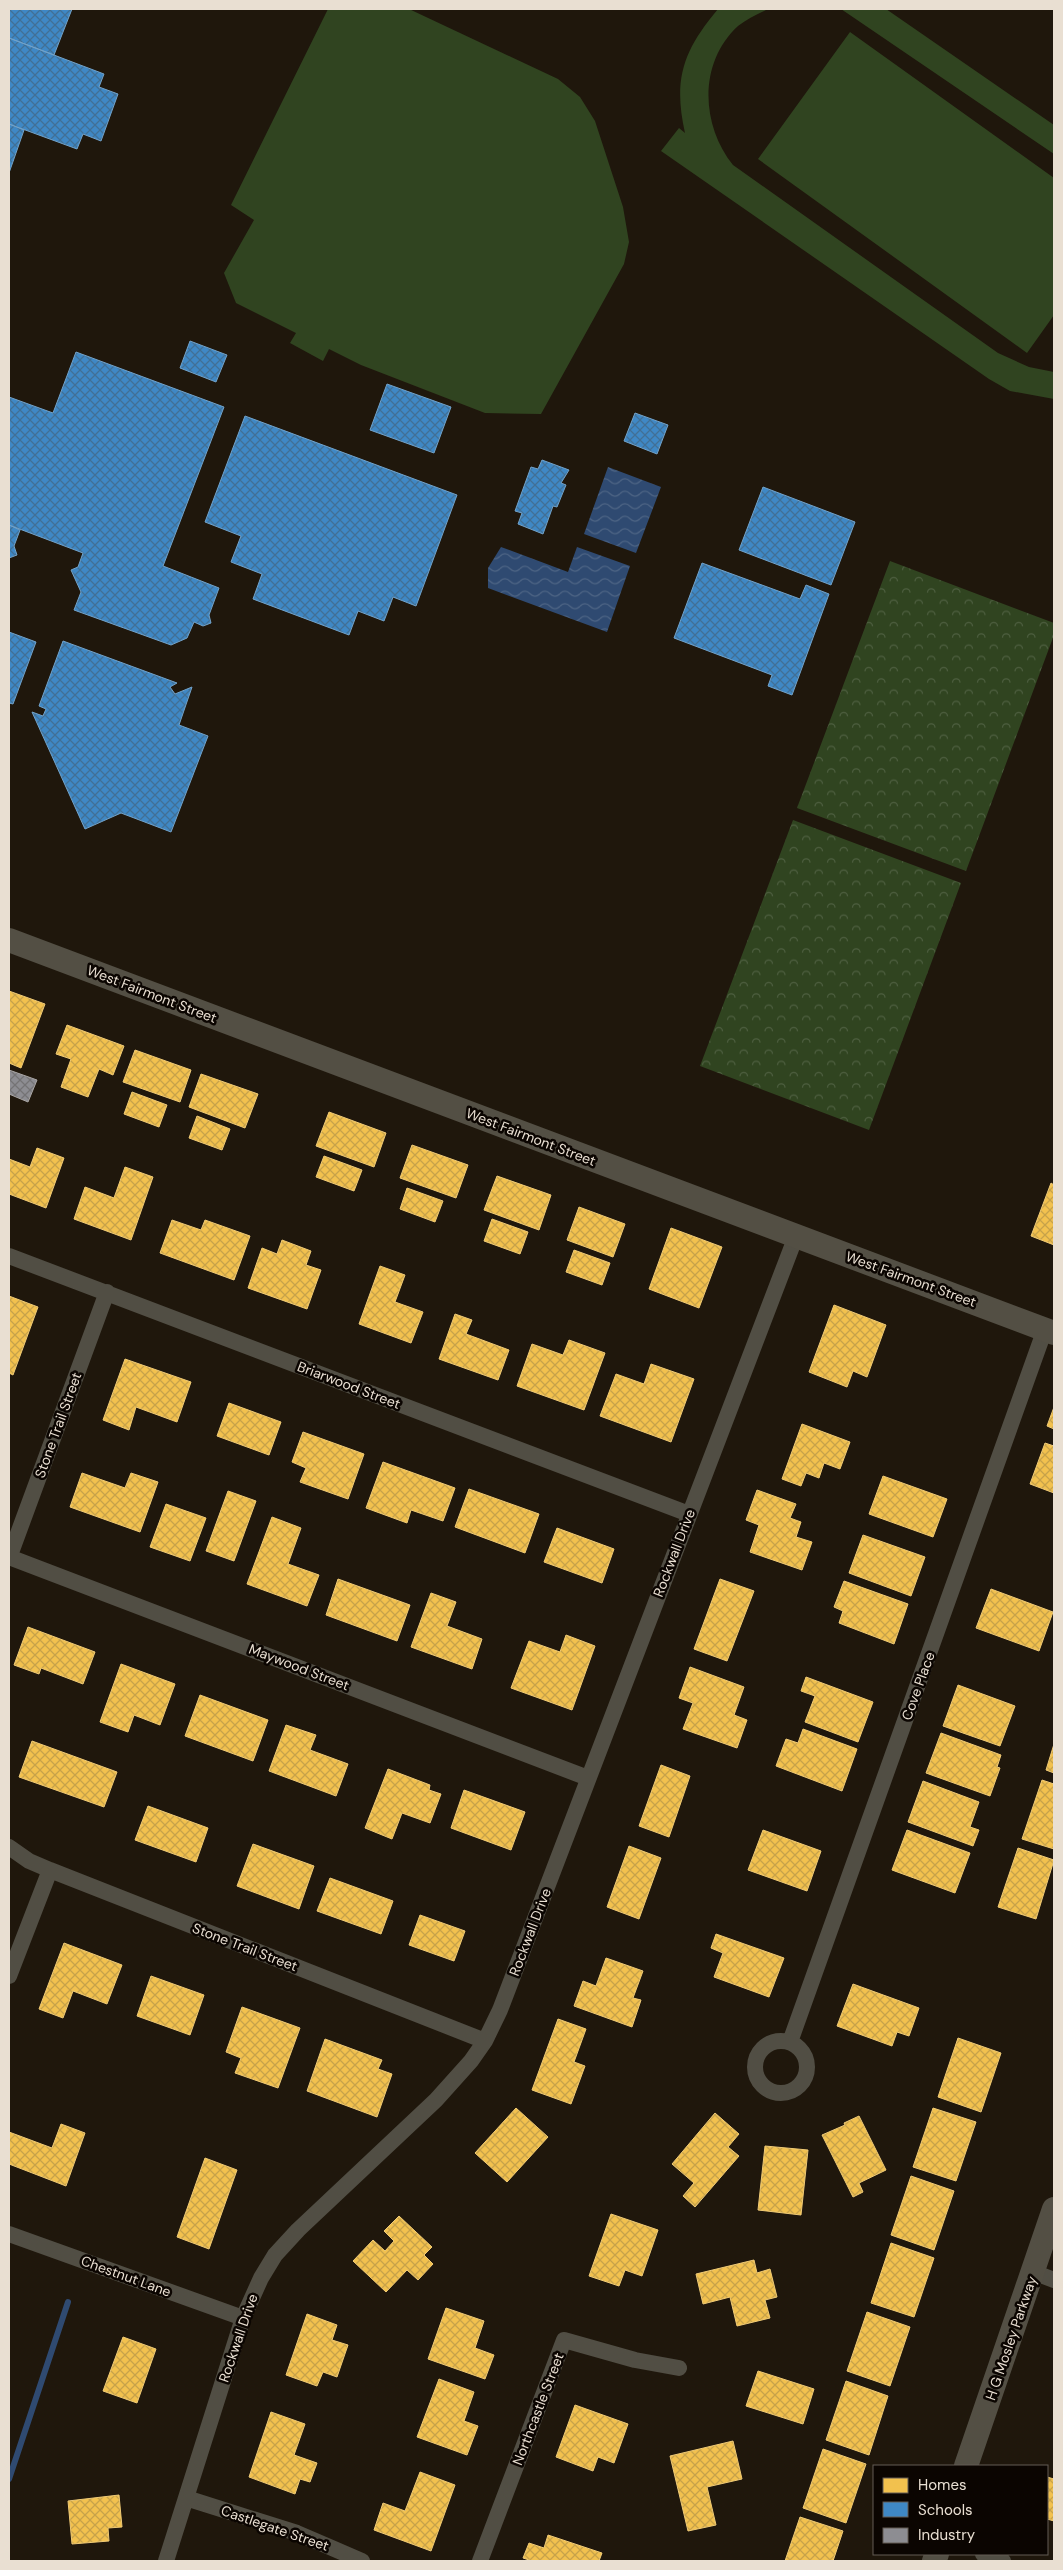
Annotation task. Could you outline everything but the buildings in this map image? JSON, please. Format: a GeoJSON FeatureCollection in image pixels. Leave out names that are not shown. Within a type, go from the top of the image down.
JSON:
{"type":"FeatureCollection","features":[{"type":"Feature","properties":{"kind":"street","name":"West Fairmont Street"},"geometry":{"type":"LineString","coordinates":[[9,940],[1050,1331]]}},
{"type":"Feature","properties":{"kind":"street","name":"Rockwall Drive"},"geometry":{"type":"LineString","coordinates":[[166,2561],[243,2318],[261,2278],[275,2255],[298,2230],[436,2100],[471,2061],[485,2041],[500,2010],[796,1236]]}},
{"type":"Feature","properties":{"kind":"street","name":"Briarwood Street"},"geometry":{"type":"LineString","coordinates":[[9,1256],[689,1514]]}},
{"type":"Feature","properties":{"kind":"street","name":"Stone Trail Street"},"geometry":{"type":"LineString","coordinates":[[9,1557],[106,1292]]}},
{"type":"Feature","properties":{"kind":"street","name":"Cove Place"},"geometry":{"type":"LineString","coordinates":[[790,2042],[1050,1331]]}},
{"type":"Feature","properties":{"kind":"street","name":"Maywood Street"},"geometry":{"type":"LineString","coordinates":[[9,1557],[588,1778]]}},
{"type":"Feature","properties":{"kind":"street","name":"Stone Trail Street"},"geometry":{"type":"LineString","coordinates":[[9,1847],[30,1861],[50,1870],[485,2041]]}},
{"type":"Feature","properties":{"kind":"street"},"geometry":{"type":"LineString","coordinates":[[9,1976],[50,1870]]}},
{"type":"Feature","properties":{"kind":"street","name":"H G Mosley Parkway"},"geometry":{"type":"LineString","coordinates":[[966,2465],[1044,2276],[1054,2209]]}},
{"type":"Feature","properties":{"kind":"street","name":"Chestnut Lane"},"geometry":{"type":"LineString","coordinates":[[9,2234],[243,2318]]}},
{"type":"Feature","properties":{"kind":"street","name":"Northcastle Street"},"geometry":{"type":"LineString","coordinates":[[480,2561],[564,2340],[635,2360],[679,2368]]}},
{"type":"Feature","properties":{"kind":"street","name":"Castlegate Street"},"geometry":{"type":"LineString","coordinates":[[186,2498],[297,2533],[362,2561]]}},
{"type":"Feature","properties":{"kind":"street"},"geometry":{"type":"LineString","coordinates":[[986,2555],[1003,2561]]}},
{"type":"Feature","properties":{"kind":"green space"},"geometry":{"type":"Polygon","coordinates":[[[328,9],[409,9],[558,79],[580,97],[595,121],[623,207],[629,242],[624,264],[541,414],[485,413],[361,365],[329,349],[323,361],[290,343],[296,333],[236,303],[224,273],[254,220],[231,205],[328,9]]]}},
{"type":"Feature","properties":{"kind":"green space"},"geometry":{"type":"Polygon","coordinates":[[[718,9],[768,9],[738,26],[725,41],[716,58],[710,76],[708,94],[710,113],[722,149],[733,165],[998,353],[1029,367],[1054,372],[1054,399],[1010,391],[989,379],[661,151],[679,128],[685,133],[680,97],[684,66],[696,38],[718,9]]]}},
{"type":"Feature","properties":{"kind":"green space"},"geometry":{"type":"Polygon","coordinates":[[[841,9],[886,9],[1054,125],[1054,154],[841,9]]]}},
{"type":"Feature","properties":{"kind":"green space"},"geometry":{"type":"Polygon","coordinates":[[[850,32],[1054,178],[1054,315],[1027,353],[758,159],[850,32]]]}},
{"type":"Feature","properties":{"kind":"green space"},"geometry":{"type":"Polygon","coordinates":[[[890,561],[1054,623],[1054,635],[966,871],[797,808],[890,561]]]}},
{"type":"Feature","properties":{"kind":"green space"},"geometry":{"type":"Polygon","coordinates":[[[793,820],[961,883],[869,1130],[700,1066],[793,820]]]}},
{"type":"Feature","properties":{"kind":"water"},"geometry":{"type":"Polygon","coordinates":[[[608,467],[661,487],[636,553],[584,534],[608,467]]]}},
{"type":"Feature","properties":{"kind":"water"},"geometry":{"type":"Polygon","coordinates":[[[501,547],[568,572],[577,547],[630,566],[607,632],[488,588],[488,568],[501,547]]]}},
{"type":"Feature","properties":{"kind":"waterway"},"geometry":{"type":"LineString","coordinates":[[9,2479],[68,2302]]}}]}
